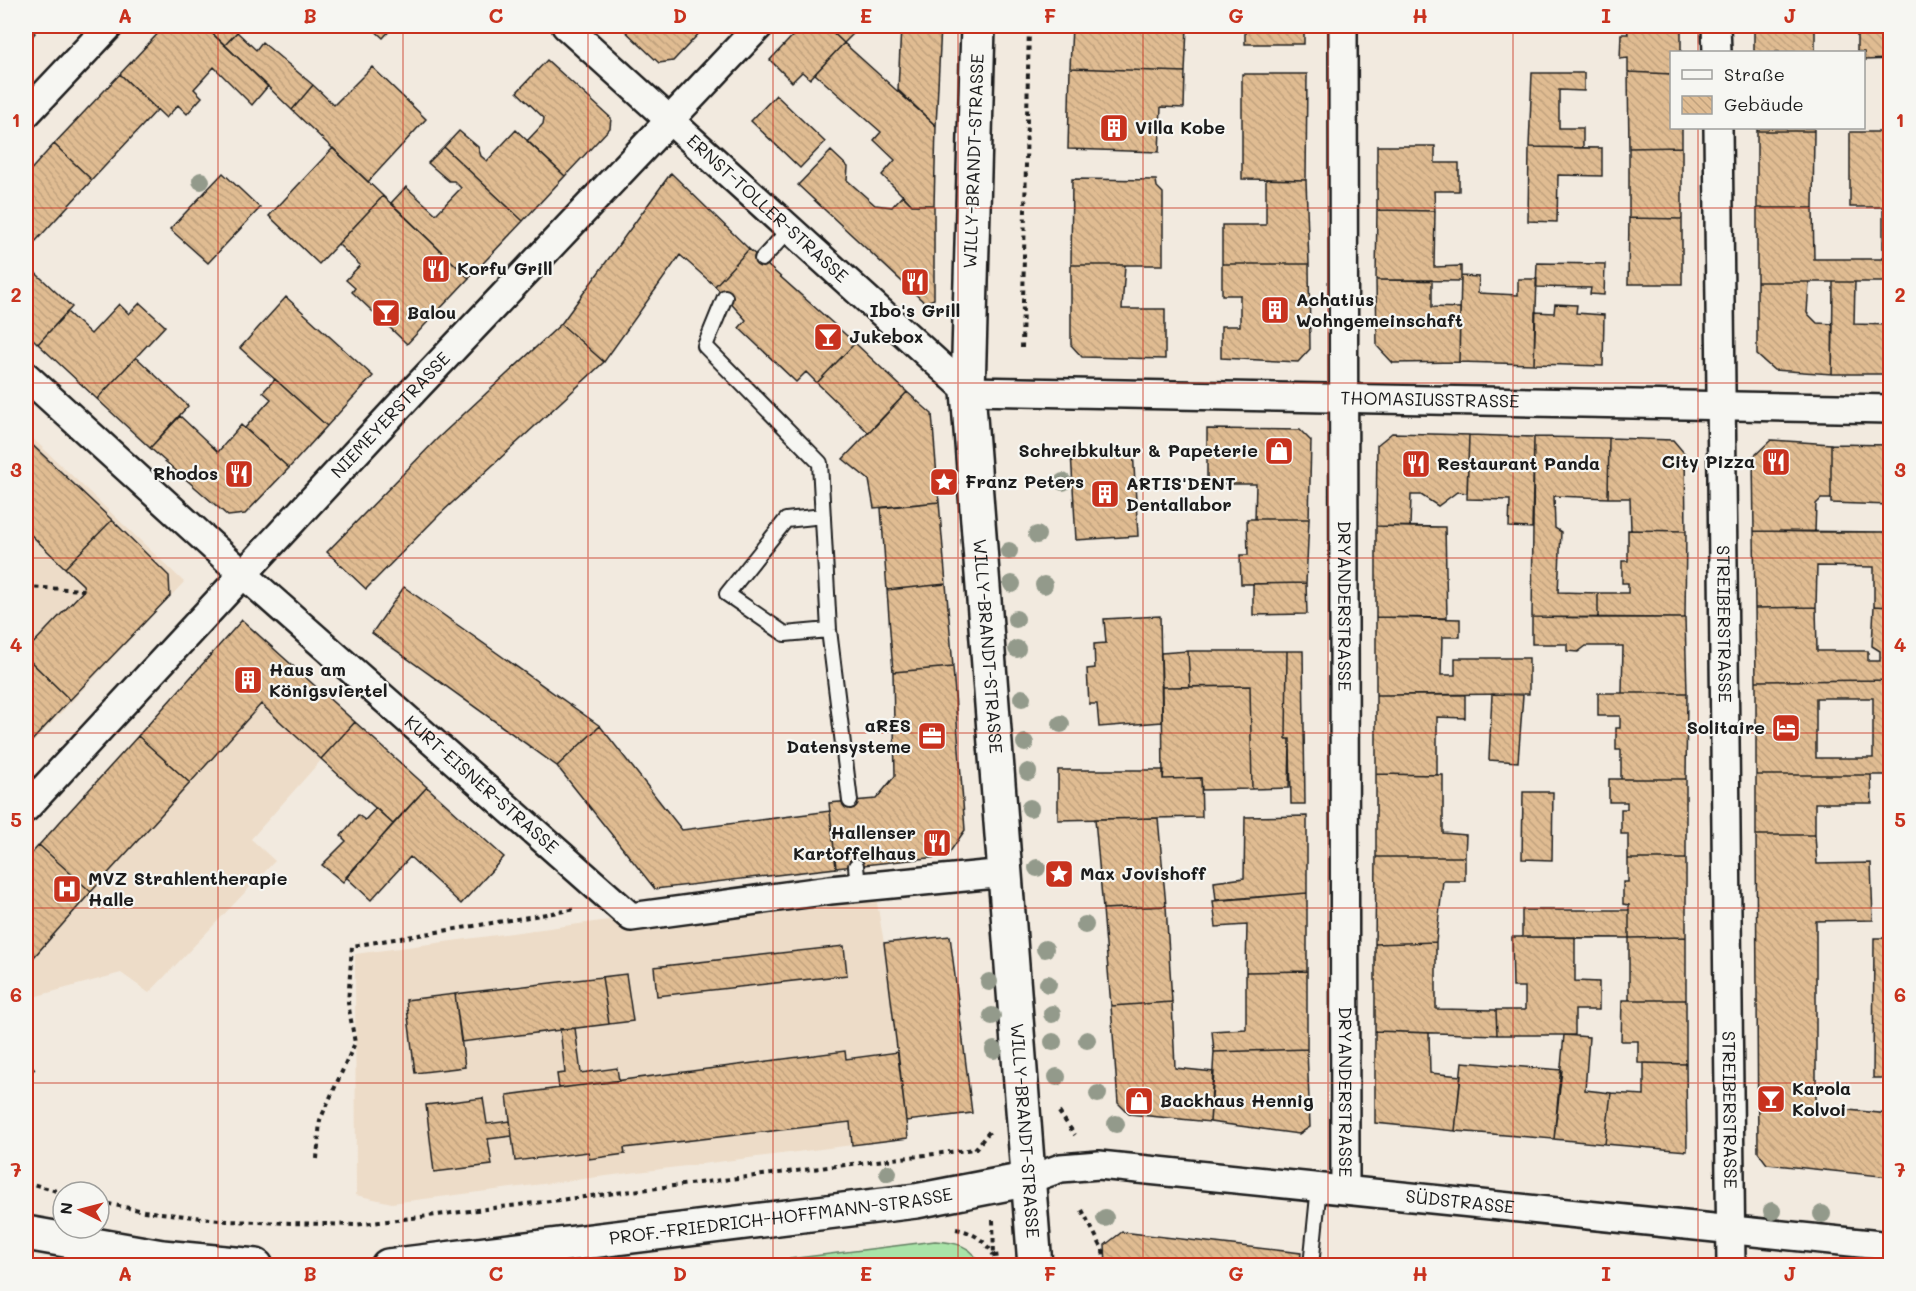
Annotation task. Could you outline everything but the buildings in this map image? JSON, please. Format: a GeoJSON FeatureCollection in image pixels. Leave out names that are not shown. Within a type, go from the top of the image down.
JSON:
{"type":"FeatureCollection","features":[{"type":"Feature","properties":{"kind":"street"},"geometry":{"type":"LineString","coordinates":[[26,114],[109,26]]}},
{"type":"Feature","properties":{"kind":"street","name":"ERNST-TOLLER-STRASSE"},"geometry":{"type":"LineString","coordinates":[[566,26],[968,391]]}},
{"type":"Feature","properties":{"kind":"street","name":"NIEMEYERSTRASSE"},"geometry":{"type":"LineString","coordinates":[[26,808],[759,26]]}},
{"type":"Feature","properties":{"kind":"street","name":"WILLY-BRANDT-STRASSE"},"geometry":{"type":"LineString","coordinates":[[978,26],[968,391],[1035,1266]]}},
{"type":"Feature","properties":{"kind":"street","name":"DRYANDERSTRASSE"},"geometry":{"type":"LineString","coordinates":[[1332,1187],[1345,398],[1343,26]]}},
{"type":"Feature","properties":{"kind":"street"},"geometry":{"type":"LineString","coordinates":[[1716,26],[1717,51]]}},
{"type":"Feature","properties":{"kind":"street","name":"STREIBERSTRASSE"},"geometry":{"type":"LineString","coordinates":[[1718,129],[1731,1266]]}},
{"type":"Feature","properties":{"kind":"street","name":"KURT-EISNER-STRASSE"},"geometry":{"type":"LineString","coordinates":[[26,376],[243,574],[631,916],[830,890],[857,877],[1006,873]]}},
{"type":"Feature","properties":{"kind":"street","name":"THOMASIUSSTRASSE"},"geometry":{"type":"LineString","coordinates":[[968,391],[1890,409]]}},
{"type":"Feature","properties":{"kind":"street","name":"SÜDSTRASSE"},"geometry":{"type":"LineString","coordinates":[[1030,1179],[1061,1168],[1099,1165],[1332,1187],[1890,1246]]}},
{"type":"Feature","properties":{"kind":"street","name":"PROF.-FRIEDRICH-HOFFMANN-STRASSE"},"geometry":{"type":"LineString","coordinates":[[388,1266],[916,1201],[1030,1179]]}},
{"type":"Feature","properties":{"kind":"street"},"geometry":{"type":"LineString","coordinates":[[26,1233],[162,1257],[256,1266]]}},
{"type":"Feature","properties":{"kind":"lane"},"geometry":{"type":"LineString","coordinates":[[762,259],[789,230]]}},
{"type":"Feature","properties":{"kind":"lane"},"geometry":{"type":"LineString","coordinates":[[725,297],[705,346],[820,463],[829,630],[850,801]]}},
{"type":"Feature","properties":{"kind":"lane"},"geometry":{"type":"LineString","coordinates":[[823,516],[786,520],[727,594],[785,634],[829,630]]}},
{"type":"Feature","properties":{"kind":"lane"},"geometry":{"type":"LineString","coordinates":[[1311,1266],[1332,1187]]}},
{"type":"Feature","properties":{"kind":"path"},"geometry":{"type":"LineString","coordinates":[[1022,348],[1029,26]]}},
{"type":"Feature","properties":{"kind":"path"},"geometry":{"type":"LineString","coordinates":[[26,587],[84,590]]}},
{"type":"Feature","properties":{"kind":"path"},"geometry":{"type":"LineString","coordinates":[[317,1159],[320,1120],[355,1043],[348,1004],[352,946],[615,904]]}},
{"type":"Feature","properties":{"kind":"path"},"geometry":{"type":"LineString","coordinates":[[26,1076],[34,1068]]}},
{"type":"Feature","properties":{"kind":"path"},"geometry":{"type":"LineString","coordinates":[[111,1205],[144,1212],[227,1221],[355,1225],[975,1149],[982,1143],[993,1124]]}},
{"type":"Feature","properties":{"kind":"path"},"geometry":{"type":"LineString","coordinates":[[26,1182],[51,1189]]}},
{"type":"Feature","properties":{"kind":"path"},"geometry":{"type":"LineString","coordinates":[[1082,1210],[1103,1250],[1104,1266]]}},
{"type":"Feature","properties":{"kind":"shaded area"},"geometry":{"type":"Polygon","coordinates":[[[26,432],[184,582],[26,750],[26,432]]]}},
{"type":"Feature","properties":{"kind":"shaded area"},"geometry":{"type":"Polygon","coordinates":[[[242,620],[355,722],[251,839],[275,861],[149,993],[121,973],[26,999],[26,858],[242,620]]]}},
{"type":"Feature","properties":{"kind":"shaded area"},"geometry":{"type":"Polygon","coordinates":[[[876,897],[884,943],[950,936],[972,1113],[906,1121],[908,1138],[392,1203],[356,1195],[355,954],[631,917],[876,897]]]}},
{"type":"Feature","properties":{"kind":"green space"},"geometry":{"type":"Polygon","coordinates":[[[935,1241],[949,1242],[968,1249],[973,1253],[979,1265],[740,1265],[935,1241]]]}},
{"type":"Feature","properties":{"kind":"place","name":"Villa Kobe"},"geometry":{"type":"Point","coordinates":[1114,128]}},
{"type":"Feature","properties":{"kind":"place","name":"Korfu Grill"},"geometry":{"type":"Point","coordinates":[436,269]}},
{"type":"Feature","properties":{"kind":"place","name":"Ibo's Grill"},"geometry":{"type":"Point","coordinates":[915,282]}},
{"type":"Feature","properties":{"kind":"place","name":"Achatius Wohngemeinschaft"},"geometry":{"type":"Point","coordinates":[1275,310]}},
{"type":"Feature","properties":{"kind":"place","name":"Balou"},"geometry":{"type":"Point","coordinates":[386,313]}},
{"type":"Feature","properties":{"kind":"place","name":"Jukebox"},"geometry":{"type":"Point","coordinates":[828,337]}},
{"type":"Feature","properties":{"kind":"place","name":"Schreibkultur & Papeterie"},"geometry":{"type":"Point","coordinates":[1279,451]}},
{"type":"Feature","properties":{"kind":"place","name":"City Pizza"},"geometry":{"type":"Point","coordinates":[1776,462]}},
{"type":"Feature","properties":{"kind":"place","name":"Restaurant Panda"},"geometry":{"type":"Point","coordinates":[1416,464]}},
{"type":"Feature","properties":{"kind":"place","name":"Rhodos"},"geometry":{"type":"Point","coordinates":[239,474]}},
{"type":"Feature","properties":{"kind":"place","name":"Franz Peters"},"geometry":{"type":"Point","coordinates":[944,482]}},
{"type":"Feature","properties":{"kind":"place","name":"ARTIS'DENT Dentallabor"},"geometry":{"type":"Point","coordinates":[1105,494]}},
{"type":"Feature","properties":{"kind":"place","name":"Haus am Königsviertel"},"geometry":{"type":"Point","coordinates":[248,680]}},
{"type":"Feature","properties":{"kind":"place","name":"Solitaire"},"geometry":{"type":"Point","coordinates":[1786,728]}},
{"type":"Feature","properties":{"kind":"place","name":"aRES Datensysteme"},"geometry":{"type":"Point","coordinates":[932,736]}},
{"type":"Feature","properties":{"kind":"place","name":"Hallenser Kartoffelhaus"},"geometry":{"type":"Point","coordinates":[937,843]}},
{"type":"Feature","properties":{"kind":"place","name":"Max Jovishoff"},"geometry":{"type":"Point","coordinates":[1059,874]}},
{"type":"Feature","properties":{"kind":"place","name":"MVZ Strahlentherapie Halle"},"geometry":{"type":"Point","coordinates":[67,889]}},
{"type":"Feature","properties":{"kind":"place","name":"Karola Kolvoi"},"geometry":{"type":"Point","coordinates":[1771,1099]}},
{"type":"Feature","properties":{"kind":"place","name":"Backhaus Hennig"},"geometry":{"type":"Point","coordinates":[1139,1101]}}]}
